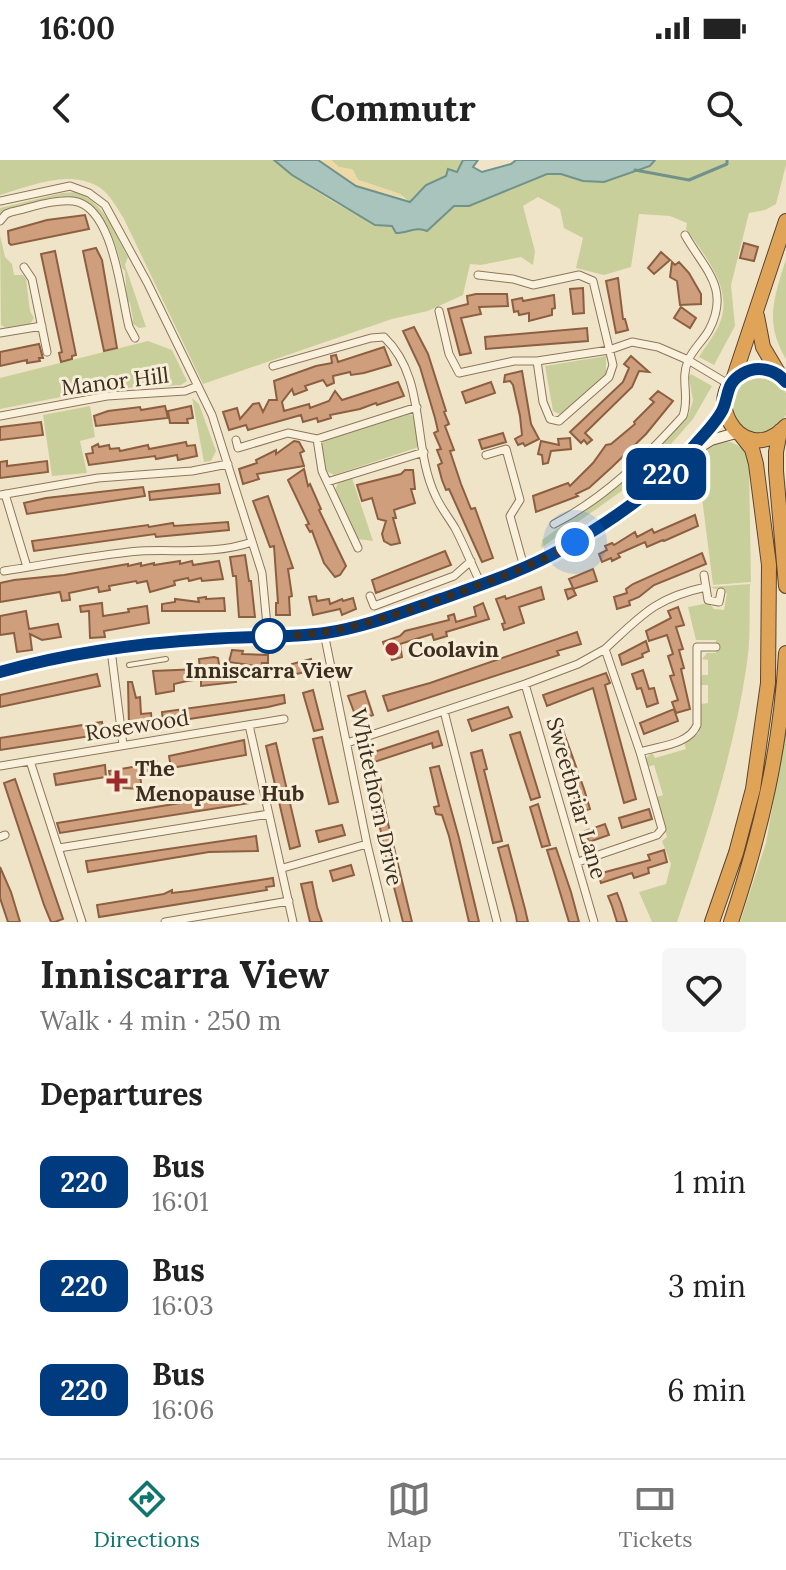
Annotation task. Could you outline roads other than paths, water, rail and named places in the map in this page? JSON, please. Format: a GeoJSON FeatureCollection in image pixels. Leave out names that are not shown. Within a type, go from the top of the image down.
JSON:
{"type":"FeatureCollection","features":[{"type":"Feature","properties":{"kind":"highway"},"geometry":{"type":"LineString","coordinates":[[712,922],[736,853],[753,789],[768,683],[769,565],[756,464],[752,449],[729,423],[724,408],[786,221]]}},
{"type":"Feature","properties":{"kind":"highway"},"geometry":{"type":"LineString","coordinates":[[757,316],[763,347],[783,378]]}},
{"type":"Feature","properties":{"kind":"highway"},"geometry":{"type":"LineString","coordinates":[[732,383],[750,370],[760,369],[783,378]]}},
{"type":"Feature","properties":{"kind":"highway"},"geometry":{"type":"LineString","coordinates":[[738,434],[765,439],[783,428]]}},
{"type":"Feature","properties":{"kind":"highway"},"geometry":{"type":"LineString","coordinates":[[783,428],[776,452],[776,471],[786,586]]}},
{"type":"Feature","properties":{"kind":"highway"},"geometry":{"type":"LineString","coordinates":[[731,922],[767,805],[776,756],[786,653]]}},
{"type":"Feature","properties":{"kind":"main road"},"geometry":{"type":"LineString","coordinates":[[0,672],[44,661],[188,640],[324,633],[381,620],[481,584],[564,549],[646,492],[687,455],[724,408]]}},
{"type":"Feature","properties":{"kind":"main road"},"geometry":{"type":"LineString","coordinates":[[687,455],[711,440],[738,434]]}},
{"type":"Feature","properties":{"kind":"street"},"geometry":{"type":"LineString","coordinates":[[0,201],[70,186],[98,198],[147,282],[198,386]]}},
{"type":"Feature","properties":{"kind":"street"},"geometry":{"type":"LineString","coordinates":[[0,221],[6,214],[56,202],[76,201],[87,207],[97,218],[109,241],[129,327],[135,338]]}},
{"type":"Feature","properties":{"kind":"street"},"geometry":{"type":"LineString","coordinates":[[554,524],[573,514],[624,476],[683,416],[688,403],[685,377],[688,360],[708,333],[719,304],[711,274],[685,235]]}},
{"type":"Feature","properties":{"kind":"street"},"geometry":{"type":"LineString","coordinates":[[24,267],[32,279],[47,352]]}},
{"type":"Feature","properties":{"kind":"street"},"geometry":{"type":"LineString","coordinates":[[478,275],[533,285],[579,275],[593,281],[613,365],[609,377],[559,421],[550,419],[543,402],[537,361]]}},
{"type":"Feature","properties":{"kind":"street"},"geometry":{"type":"LineString","coordinates":[[439,311],[449,354],[459,373],[503,363],[609,350],[632,342],[658,347],[732,383]]}},
{"type":"Feature","properties":{"kind":"street"},"geometry":{"type":"LineString","coordinates":[[0,333],[42,326]]}},
{"type":"Feature","properties":{"kind":"street"},"geometry":{"type":"LineString","coordinates":[[273,366],[384,337],[396,348],[417,407],[424,452],[436,497],[481,584]]}},
{"type":"Feature","properties":{"kind":"street","name":"Manor Hill"},"geometry":{"type":"LineString","coordinates":[[0,416],[91,398],[185,391],[198,386],[212,415],[266,591],[268,636]]}},
{"type":"Feature","properties":{"kind":"street"},"geometry":{"type":"LineString","coordinates":[[236,440],[238,448],[288,433],[317,439],[417,407]]}},
{"type":"Feature","properties":{"kind":"street"},"geometry":{"type":"LineString","coordinates":[[317,439],[320,464],[358,548]]}},
{"type":"Feature","properties":{"kind":"street"},"geometry":{"type":"LineString","coordinates":[[486,455],[506,449],[520,500],[510,516],[524,567]]}},
{"type":"Feature","properties":{"kind":"street"},"geometry":{"type":"LineString","coordinates":[[327,482],[424,452]]}},
{"type":"Feature","properties":{"kind":"street"},"geometry":{"type":"LineString","coordinates":[[27,567],[3,495],[98,478],[192,471],[228,464]]}},
{"type":"Feature","properties":{"kind":"street"},"geometry":{"type":"LineString","coordinates":[[4,571],[103,555],[202,551],[252,542]]}},
{"type":"Feature","properties":{"kind":"street"},"geometry":{"type":"LineString","coordinates":[[370,596],[374,606],[454,576],[471,561]]}},
{"type":"Feature","properties":{"kind":"street"},"geometry":{"type":"LineString","coordinates":[[704,575],[708,600],[719,606],[721,592]]}},
{"type":"Feature","properties":{"kind":"street"},"geometry":{"type":"LineString","coordinates":[[347,743],[571,667],[605,649],[661,601],[678,593],[706,587]]}},
{"type":"Feature","properties":{"kind":"street","name":"Whitethorn Drive"},"geometry":{"type":"LineString","coordinates":[[324,633],[386,922]]}},
{"type":"Feature","properties":{"kind":"street"},"geometry":{"type":"LineString","coordinates":[[640,752],[687,738],[694,732],[697,721],[697,647],[716,647]]}},
{"type":"Feature","properties":{"kind":"street"},"geometry":{"type":"LineString","coordinates":[[578,862],[657,835],[662,829],[605,649]]}},
{"type":"Feature","properties":{"kind":"street"},"geometry":{"type":"LineString","coordinates":[[111,650],[123,745]]}},
{"type":"Feature","properties":{"kind":"street","name":"Sweetbriar Lane"},"geometry":{"type":"LineString","coordinates":[[525,684],[594,922]]}},
{"type":"Feature","properties":{"kind":"street"},"geometry":{"type":"LineString","coordinates":[[444,711],[497,922]]}},
{"type":"Feature","properties":{"kind":"street","name":"Rosewood"},"geometry":{"type":"LineString","coordinates":[[0,766],[284,719]]}},
{"type":"Feature","properties":{"kind":"street"},"geometry":{"type":"LineString","coordinates":[[249,725],[293,922]]}},
{"type":"Feature","properties":{"kind":"street"},"geometry":{"type":"LineString","coordinates":[[30,761],[82,922]]}},
{"type":"Feature","properties":{"kind":"street"},"geometry":{"type":"LineString","coordinates":[[59,848],[269,814]]}},
{"type":"Feature","properties":{"kind":"street"},"geometry":{"type":"LineString","coordinates":[[283,868],[367,844]]}},
{"type":"Feature","properties":{"kind":"street"},"geometry":{"type":"LineString","coordinates":[[165,922],[289,901]]}},
{"type":"Feature","properties":{"kind":"lane"},"geometry":{"type":"LineString","coordinates":[[145,646],[148,662]]}},
{"type":"Feature","properties":{"kind":"lane"},"geometry":{"type":"LineString","coordinates":[[129,665],[166,659]]}},
{"type":"Feature","properties":{"kind":"water"},"geometry":{"type":"Polygon","coordinates":[[[274,160],[318,160],[356,186],[410,202],[426,185],[446,176],[448,169],[457,172],[463,160],[478,160],[473,167],[482,172],[516,160],[655,160],[650,166],[604,182],[547,174],[469,206],[454,206],[427,231],[416,229],[396,233],[392,226],[375,225],[292,175],[274,160]]]}},
{"type":"Feature","properties":{"kind":"waterway"},"geometry":{"type":"LineString","coordinates":[[635,170],[689,180],[727,164],[727,160]]}},
{"type":"Feature","properties":{"kind":"place","name":"Inniscarra View"},"geometry":{"type":"Point","coordinates":[269,636]}},
{"type":"Feature","properties":{"kind":"place","name":"Coolavin"},"geometry":{"type":"Point","coordinates":[392,649]}},
{"type":"Feature","properties":{"kind":"place","name":"The Menopause Hub"},"geometry":{"type":"Point","coordinates":[117,781]}}]}
